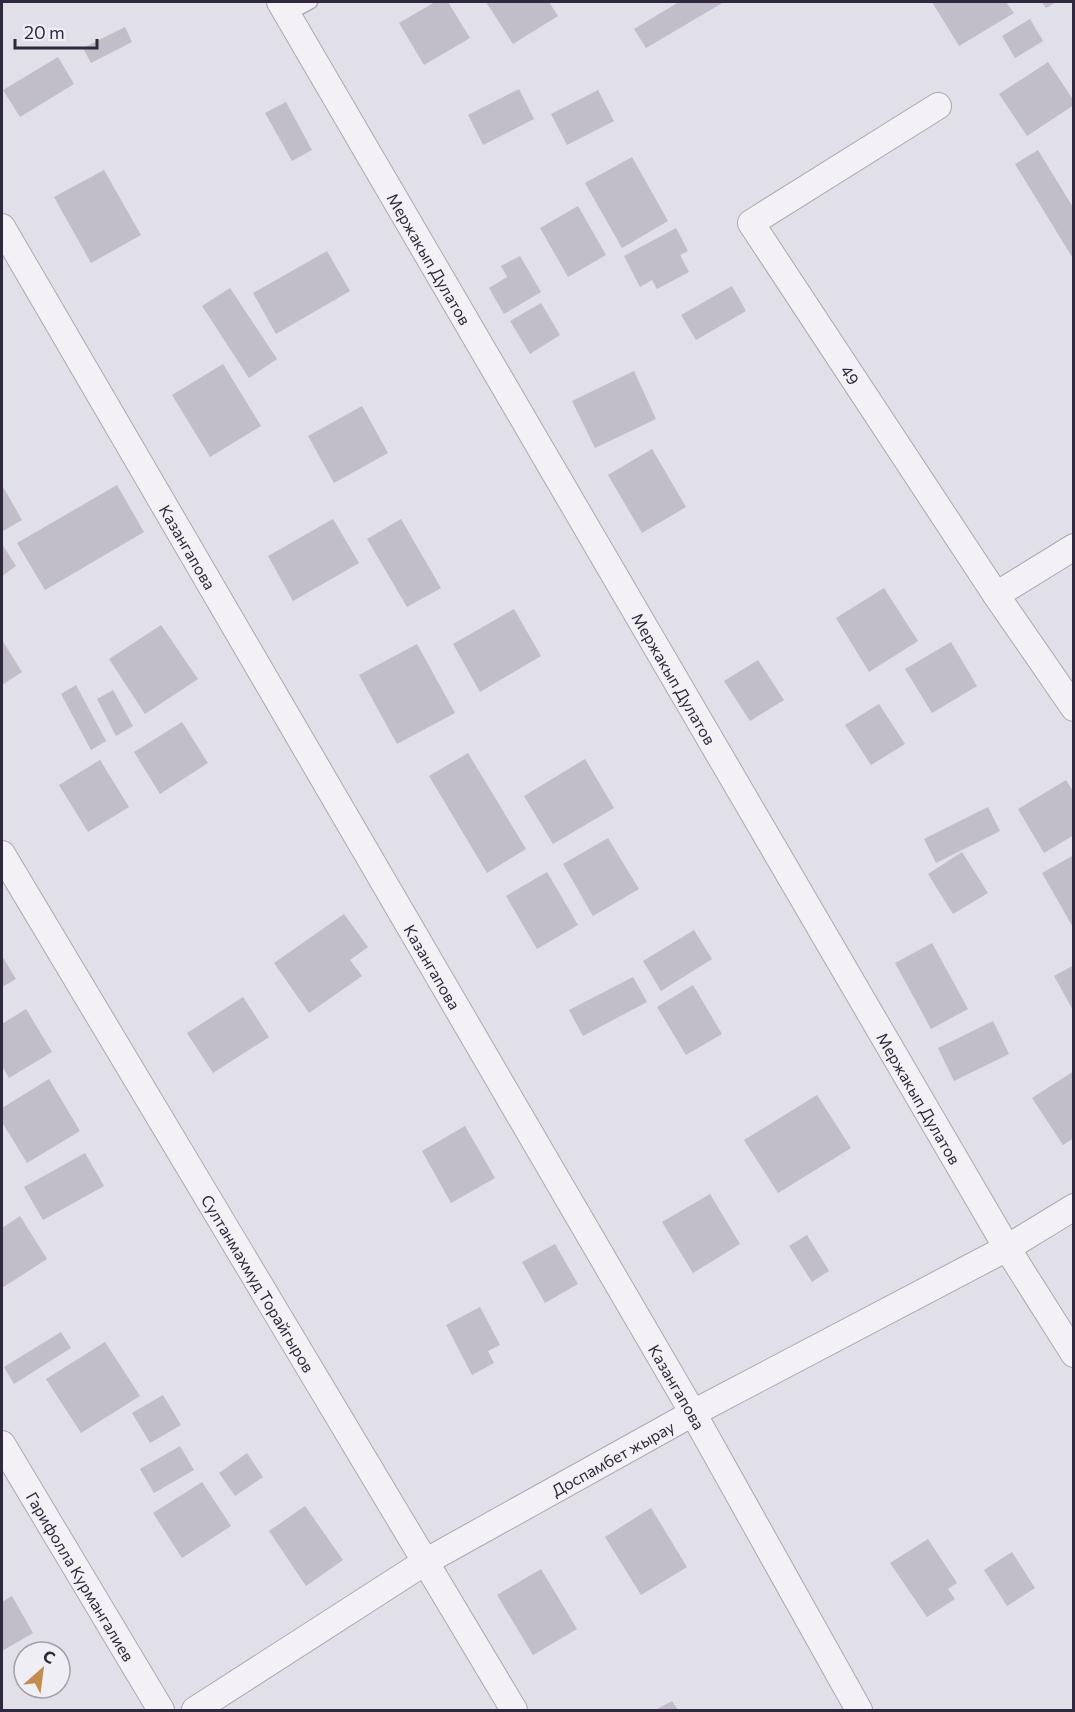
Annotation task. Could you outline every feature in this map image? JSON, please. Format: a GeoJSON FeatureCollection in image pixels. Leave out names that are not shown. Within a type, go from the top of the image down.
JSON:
{"type":"FeatureCollection","features":[{"type":"Feature","properties":{"kind":"street","name":"Мержакып Дулатов"},"geometry":{"type":"LineString","coordinates":[[284,8],[1007,1248],[1074,1354]]}},
{"type":"Feature","properties":{"kind":"street","name":"49"},"geometry":{"type":"LineString","coordinates":[[938,106],[751,223],[996,596],[1074,708]]}},
{"type":"Feature","properties":{"kind":"street","name":"Казангапова"},"geometry":{"type":"LineString","coordinates":[[2,227],[693,1413],[859,1710]]}},
{"type":"Feature","properties":{"kind":"street"},"geometry":{"type":"LineString","coordinates":[[996,596],[1074,548]]}},
{"type":"Feature","properties":{"kind":"street","name":"Султанмахмуд Торайгыров"},"geometry":{"type":"LineString","coordinates":[[2,854],[514,1710]]}},
{"type":"Feature","properties":{"kind":"street","name":"Доспамбет жырау"},"geometry":{"type":"LineString","coordinates":[[195,1710],[425,1562],[693,1413],[1007,1248],[1074,1207]]}},
{"type":"Feature","properties":{"kind":"street","name":"Гарифолла Курмангалиев"},"geometry":{"type":"LineString","coordinates":[[2,1444],[161,1710]]}},
{"type":"Feature","properties":{"kind":"lane"},"geometry":{"type":"LineString","coordinates":[[284,8],[311,2]]}},
{"type":"Feature","properties":{"kind":"building"},"geometry":{"type":"Polygon","coordinates":[[[435,2],[448,2],[470,38],[424,65],[399,23],[435,2]]]}},
{"type":"Feature","properties":{"kind":"building"},"geometry":{"type":"Polygon","coordinates":[[[486,2],[549,2],[558,16],[513,44],[486,2]]]}},
{"type":"Feature","properties":{"kind":"building"},"geometry":{"type":"Polygon","coordinates":[[[679,2],[724,2],[646,48],[634,29],[679,2]]]}},
{"type":"Feature","properties":{"kind":"building"},"geometry":{"type":"Polygon","coordinates":[[[932,2],[1006,2],[1014,13],[959,46],[932,2]]]}},
{"type":"Feature","properties":{"kind":"building"},"geometry":{"type":"Polygon","coordinates":[[[1042,2],[1056,2],[1046,8],[1042,2]]]}},
{"type":"Feature","properties":{"kind":"building"},"geometry":{"type":"Polygon","coordinates":[[[1030,19],[1043,41],[1015,58],[1002,36],[1030,19]]]}},
{"type":"Feature","properties":{"kind":"building"},"geometry":{"type":"Polygon","coordinates":[[[125,27],[132,42],[91,63],[83,48],[125,27]]]}},
{"type":"Feature","properties":{"kind":"building"},"geometry":{"type":"Polygon","coordinates":[[[58,57],[74,84],[20,117],[3,90],[58,57]]]}},
{"type":"Feature","properties":{"kind":"building"},"geometry":{"type":"Polygon","coordinates":[[[1048,62],[1074,101],[1074,105],[1027,136],[999,94],[1048,62]]]}},
{"type":"Feature","properties":{"kind":"building"},"geometry":{"type":"Polygon","coordinates":[[[519,89],[534,119],[483,145],[468,115],[519,89]]]}},
{"type":"Feature","properties":{"kind":"building"},"geometry":{"type":"Polygon","coordinates":[[[598,90],[614,121],[567,145],[551,114],[598,90]]]}},
{"type":"Feature","properties":{"kind":"building"},"geometry":{"type":"Polygon","coordinates":[[[286,102],[312,150],[292,161],[265,113],[286,102]]]}},
{"type":"Feature","properties":{"kind":"building"},"geometry":{"type":"Polygon","coordinates":[[[1038,150],[1074,209],[1074,260],[1015,164],[1038,150]]]}},
{"type":"Feature","properties":{"kind":"building"},"geometry":{"type":"Polygon","coordinates":[[[632,157],[668,221],[622,248],[585,183],[632,157]]]}},
{"type":"Feature","properties":{"kind":"building"},"geometry":{"type":"Polygon","coordinates":[[[104,170],[141,235],[91,263],[54,197],[104,170]]]}},
{"type":"Feature","properties":{"kind":"building"},"geometry":{"type":"Polygon","coordinates":[[[578,206],[606,255],[568,277],[540,228],[578,206]]]}},
{"type":"Feature","properties":{"kind":"building"},"geometry":{"type":"Polygon","coordinates":[[[676,228],[688,251],[680,255],[689,272],[657,289],[652,280],[640,287],[624,256],[676,228]]]}},
{"type":"Feature","properties":{"kind":"building"},"geometry":{"type":"Polygon","coordinates":[[[327,251],[350,291],[276,334],[253,293],[327,251]]]}},
{"type":"Feature","properties":{"kind":"building"},"geometry":{"type":"Polygon","coordinates":[[[520,256],[541,292],[504,314],[489,288],[507,277],[501,266],[520,256]]]}},
{"type":"Feature","properties":{"kind":"building"},"geometry":{"type":"Polygon","coordinates":[[[732,286],[746,311],[696,340],[681,315],[732,286]]]}},
{"type":"Feature","properties":{"kind":"building"},"geometry":{"type":"Polygon","coordinates":[[[230,288],[277,359],[249,378],[202,306],[230,288]]]}},
{"type":"Feature","properties":{"kind":"building"},"geometry":{"type":"Polygon","coordinates":[[[541,303],[560,335],[530,354],[510,321],[541,303]]]}},
{"type":"Feature","properties":{"kind":"building"},"geometry":{"type":"Polygon","coordinates":[[[223,364],[261,426],[210,457],[172,395],[223,364]]]}},
{"type":"Feature","properties":{"kind":"building"},"geometry":{"type":"Polygon","coordinates":[[[634,371],[656,419],[595,448],[572,401],[634,371]]]}},
{"type":"Feature","properties":{"kind":"building"},"geometry":{"type":"Polygon","coordinates":[[[362,406],[388,453],[334,483],[308,436],[362,406]]]}},
{"type":"Feature","properties":{"kind":"building"},"geometry":{"type":"Polygon","coordinates":[[[652,449],[686,507],[642,533],[608,475],[652,449]]]}},
{"type":"Feature","properties":{"kind":"building"},"geometry":{"type":"Polygon","coordinates":[[[2,485],[22,520],[3,531],[2,528],[2,485]]]}},
{"type":"Feature","properties":{"kind":"building"},"geometry":{"type":"Polygon","coordinates":[[[117,485],[144,532],[45,590],[17,543],[117,485]]]}},
{"type":"Feature","properties":{"kind":"building"},"geometry":{"type":"Polygon","coordinates":[[[333,519],[359,563],[293,601],[268,556],[333,519]]]}},
{"type":"Feature","properties":{"kind":"building"},"geometry":{"type":"Polygon","coordinates":[[[401,519],[441,588],[407,607],[367,539],[401,519]]]}},
{"type":"Feature","properties":{"kind":"building"},"geometry":{"type":"Polygon","coordinates":[[[2,544],[16,566],[2,576],[2,544]]]}},
{"type":"Feature","properties":{"kind":"building"},"geometry":{"type":"Polygon","coordinates":[[[884,588],[918,641],[869,672],[836,618],[884,588]]]}},
{"type":"Feature","properties":{"kind":"building"},"geometry":{"type":"Polygon","coordinates":[[[514,609],[541,656],[480,692],[453,644],[514,609]]]}},
{"type":"Feature","properties":{"kind":"building"},"geometry":{"type":"Polygon","coordinates":[[[161,625],[198,679],[145,714],[109,659],[161,625]]]}},
{"type":"Feature","properties":{"kind":"building"},"geometry":{"type":"Polygon","coordinates":[[[2,640],[22,672],[2,685],[2,640]]]}},
{"type":"Feature","properties":{"kind":"building"},"geometry":{"type":"Polygon","coordinates":[[[951,642],[977,686],[932,713],[905,669],[951,642]]]}},
{"type":"Feature","properties":{"kind":"building"},"geometry":{"type":"Polygon","coordinates":[[[417,644],[455,713],[397,744],[359,675],[417,644]]]}},
{"type":"Feature","properties":{"kind":"building"},"geometry":{"type":"Polygon","coordinates":[[[758,660],[784,700],[750,721],[724,681],[758,660]]]}},
{"type":"Feature","properties":{"kind":"building"},"geometry":{"type":"Polygon","coordinates":[[[76,685],[106,741],[91,750],[61,694],[76,685]]]}},
{"type":"Feature","properties":{"kind":"building"},"geometry":{"type":"Polygon","coordinates":[[[113,690],[133,726],[116,736],[97,699],[113,690]]]}},
{"type":"Feature","properties":{"kind":"building"},"geometry":{"type":"Polygon","coordinates":[[[879,704],[905,744],[871,765],[845,725],[879,704]]]}},
{"type":"Feature","properties":{"kind":"building"},"geometry":{"type":"Polygon","coordinates":[[[182,722],[208,763],[160,794],[134,752],[182,722]]]}},
{"type":"Feature","properties":{"kind":"building"},"geometry":{"type":"Polygon","coordinates":[[[468,753],[526,849],[487,873],[429,776],[468,753]]]}},
{"type":"Feature","properties":{"kind":"building"},"geometry":{"type":"Polygon","coordinates":[[[585,759],[614,808],[553,844],[524,796],[585,759]]]}},
{"type":"Feature","properties":{"kind":"building"},"geometry":{"type":"Polygon","coordinates":[[[100,760],[129,807],[88,832],[59,785],[100,760]]]}},
{"type":"Feature","properties":{"kind":"building"},"geometry":{"type":"Polygon","coordinates":[[[1066,780],[1074,793],[1074,835],[1044,853],[1018,809],[1066,780]]]}},
{"type":"Feature","properties":{"kind":"building"},"geometry":{"type":"Polygon","coordinates":[[[988,807],[1000,831],[936,863],[924,839],[988,807]]]}},
{"type":"Feature","properties":{"kind":"building"},"geometry":{"type":"Polygon","coordinates":[[[608,838],[639,889],[593,916],[563,864],[608,838]]]}},
{"type":"Feature","properties":{"kind":"building"},"geometry":{"type":"Polygon","coordinates":[[[962,852],[988,893],[953,914],[928,874],[962,852]]]}},
{"type":"Feature","properties":{"kind":"building"},"geometry":{"type":"Polygon","coordinates":[[[1074,855],[1074,929],[1042,873],[1074,855]]]}},
{"type":"Feature","properties":{"kind":"building"},"geometry":{"type":"Polygon","coordinates":[[[547,872],[578,925],[537,949],[506,896],[547,872]]]}},
{"type":"Feature","properties":{"kind":"building"},"geometry":{"type":"Polygon","coordinates":[[[344,914],[368,947],[350,960],[362,976],[309,1013],[274,963],[344,914]]]}},
{"type":"Feature","properties":{"kind":"building"},"geometry":{"type":"Polygon","coordinates":[[[694,930],[712,959],[661,991],[643,961],[694,930]]]}},
{"type":"Feature","properties":{"kind":"building"},"geometry":{"type":"Polygon","coordinates":[[[932,943],[968,1009],[931,1029],[895,963],[932,943]]]}},
{"type":"Feature","properties":{"kind":"building"},"geometry":{"type":"Polygon","coordinates":[[[2,956],[16,979],[2,987],[2,956]]]}},
{"type":"Feature","properties":{"kind":"building"},"geometry":{"type":"Polygon","coordinates":[[[1074,965],[1074,1012],[1054,976],[1074,965]]]}},
{"type":"Feature","properties":{"kind":"building"},"geometry":{"type":"Polygon","coordinates":[[[633,977],[647,1002],[583,1036],[569,1010],[633,977]]]}},
{"type":"Feature","properties":{"kind":"building"},"geometry":{"type":"Polygon","coordinates":[[[693,985],[722,1034],[686,1055],[657,1007],[693,985]]]}},
{"type":"Feature","properties":{"kind":"building"},"geometry":{"type":"Polygon","coordinates":[[[243,997],[269,1037],[213,1073],[187,1033],[243,997]]]}},
{"type":"Feature","properties":{"kind":"building"},"geometry":{"type":"Polygon","coordinates":[[[26,1009],[52,1052],[9,1078],[2,1066],[2,1024],[26,1009]]]}},
{"type":"Feature","properties":{"kind":"building"},"geometry":{"type":"Polygon","coordinates":[[[993,1021],[1009,1054],[954,1081],[938,1048],[993,1021]]]}},
{"type":"Feature","properties":{"kind":"building"},"geometry":{"type":"Polygon","coordinates":[[[1074,1071],[1074,1138],[1063,1145],[1032,1098],[1074,1071]]]}},
{"type":"Feature","properties":{"kind":"building"},"geometry":{"type":"Polygon","coordinates":[[[49,1079],[80,1131],[27,1163],[2,1122],[2,1108],[49,1079]]]}},
{"type":"Feature","properties":{"kind":"building"},"geometry":{"type":"Polygon","coordinates":[[[817,1095],[851,1148],[778,1193],[744,1140],[817,1095]]]}},
{"type":"Feature","properties":{"kind":"building"},"geometry":{"type":"Polygon","coordinates":[[[465,1126],[495,1178],[451,1203],[422,1151],[465,1126]]]}},
{"type":"Feature","properties":{"kind":"building"},"geometry":{"type":"Polygon","coordinates":[[[85,1153],[104,1186],[43,1220],[24,1187],[85,1153]]]}},
{"type":"Feature","properties":{"kind":"building"},"geometry":{"type":"Polygon","coordinates":[[[710,1194],[740,1244],[693,1273],[662,1222],[710,1194]]]}},
{"type":"Feature","properties":{"kind":"building"},"geometry":{"type":"Polygon","coordinates":[[[20,1216],[47,1259],[2,1288],[2,1228],[20,1216]]]}},
{"type":"Feature","properties":{"kind":"building"},"geometry":{"type":"Polygon","coordinates":[[[807,1235],[829,1271],[812,1282],[789,1246],[807,1235]]]}},
{"type":"Feature","properties":{"kind":"building"},"geometry":{"type":"Polygon","coordinates":[[[555,1244],[578,1284],[545,1303],[522,1262],[555,1244]]]}},
{"type":"Feature","properties":{"kind":"building"},"geometry":{"type":"Polygon","coordinates":[[[480,1307],[500,1345],[488,1351],[494,1363],[472,1375],[446,1325],[480,1307]]]}},
{"type":"Feature","properties":{"kind":"building"},"geometry":{"type":"Polygon","coordinates":[[[61,1332],[71,1348],[14,1384],[4,1367],[61,1332]]]}},
{"type":"Feature","properties":{"kind":"building"},"geometry":{"type":"Polygon","coordinates":[[[105,1342],[140,1396],[81,1433],[46,1379],[105,1342]]]}},
{"type":"Feature","properties":{"kind":"building"},"geometry":{"type":"Polygon","coordinates":[[[163,1395],[181,1425],[150,1443],[132,1413],[163,1395]]]}},
{"type":"Feature","properties":{"kind":"building"},"geometry":{"type":"Polygon","coordinates":[[[180,1446],[194,1470],[154,1493],[140,1469],[180,1446]]]}},
{"type":"Feature","properties":{"kind":"building"},"geometry":{"type":"Polygon","coordinates":[[[247,1453],[263,1477],[235,1496],[219,1473],[247,1453]]]}},
{"type":"Feature","properties":{"kind":"building"},"geometry":{"type":"Polygon","coordinates":[[[202,1482],[231,1526],[182,1558],[153,1513],[202,1482]]]}},
{"type":"Feature","properties":{"kind":"building"},"geometry":{"type":"Polygon","coordinates":[[[305,1506],[343,1560],[306,1586],[269,1531],[305,1506]]]}},
{"type":"Feature","properties":{"kind":"building"},"geometry":{"type":"Polygon","coordinates":[[[651,1508],[687,1567],[641,1595],[605,1537],[651,1508]]]}},
{"type":"Feature","properties":{"kind":"building"},"geometry":{"type":"Polygon","coordinates":[[[928,1539],[957,1583],[948,1589],[955,1599],[927,1617],[890,1563],[928,1539]]]}},
{"type":"Feature","properties":{"kind":"building"},"geometry":{"type":"Polygon","coordinates":[[[1012,1552],[1035,1588],[1007,1606],[984,1570],[1012,1552]]]}},
{"type":"Feature","properties":{"kind":"building"},"geometry":{"type":"Polygon","coordinates":[[[541,1569],[577,1629],[533,1655],[497,1595],[541,1569]]]}},
{"type":"Feature","properties":{"kind":"building"},"geometry":{"type":"Polygon","coordinates":[[[12,1596],[33,1633],[21,1640],[12,1640],[12,1645],[2,1651],[2,1602],[12,1596]]]}},
{"type":"Feature","properties":{"kind":"building"},"geometry":{"type":"Polygon","coordinates":[[[672,1701],[678,1710],[655,1710],[672,1701]]]}}]}
